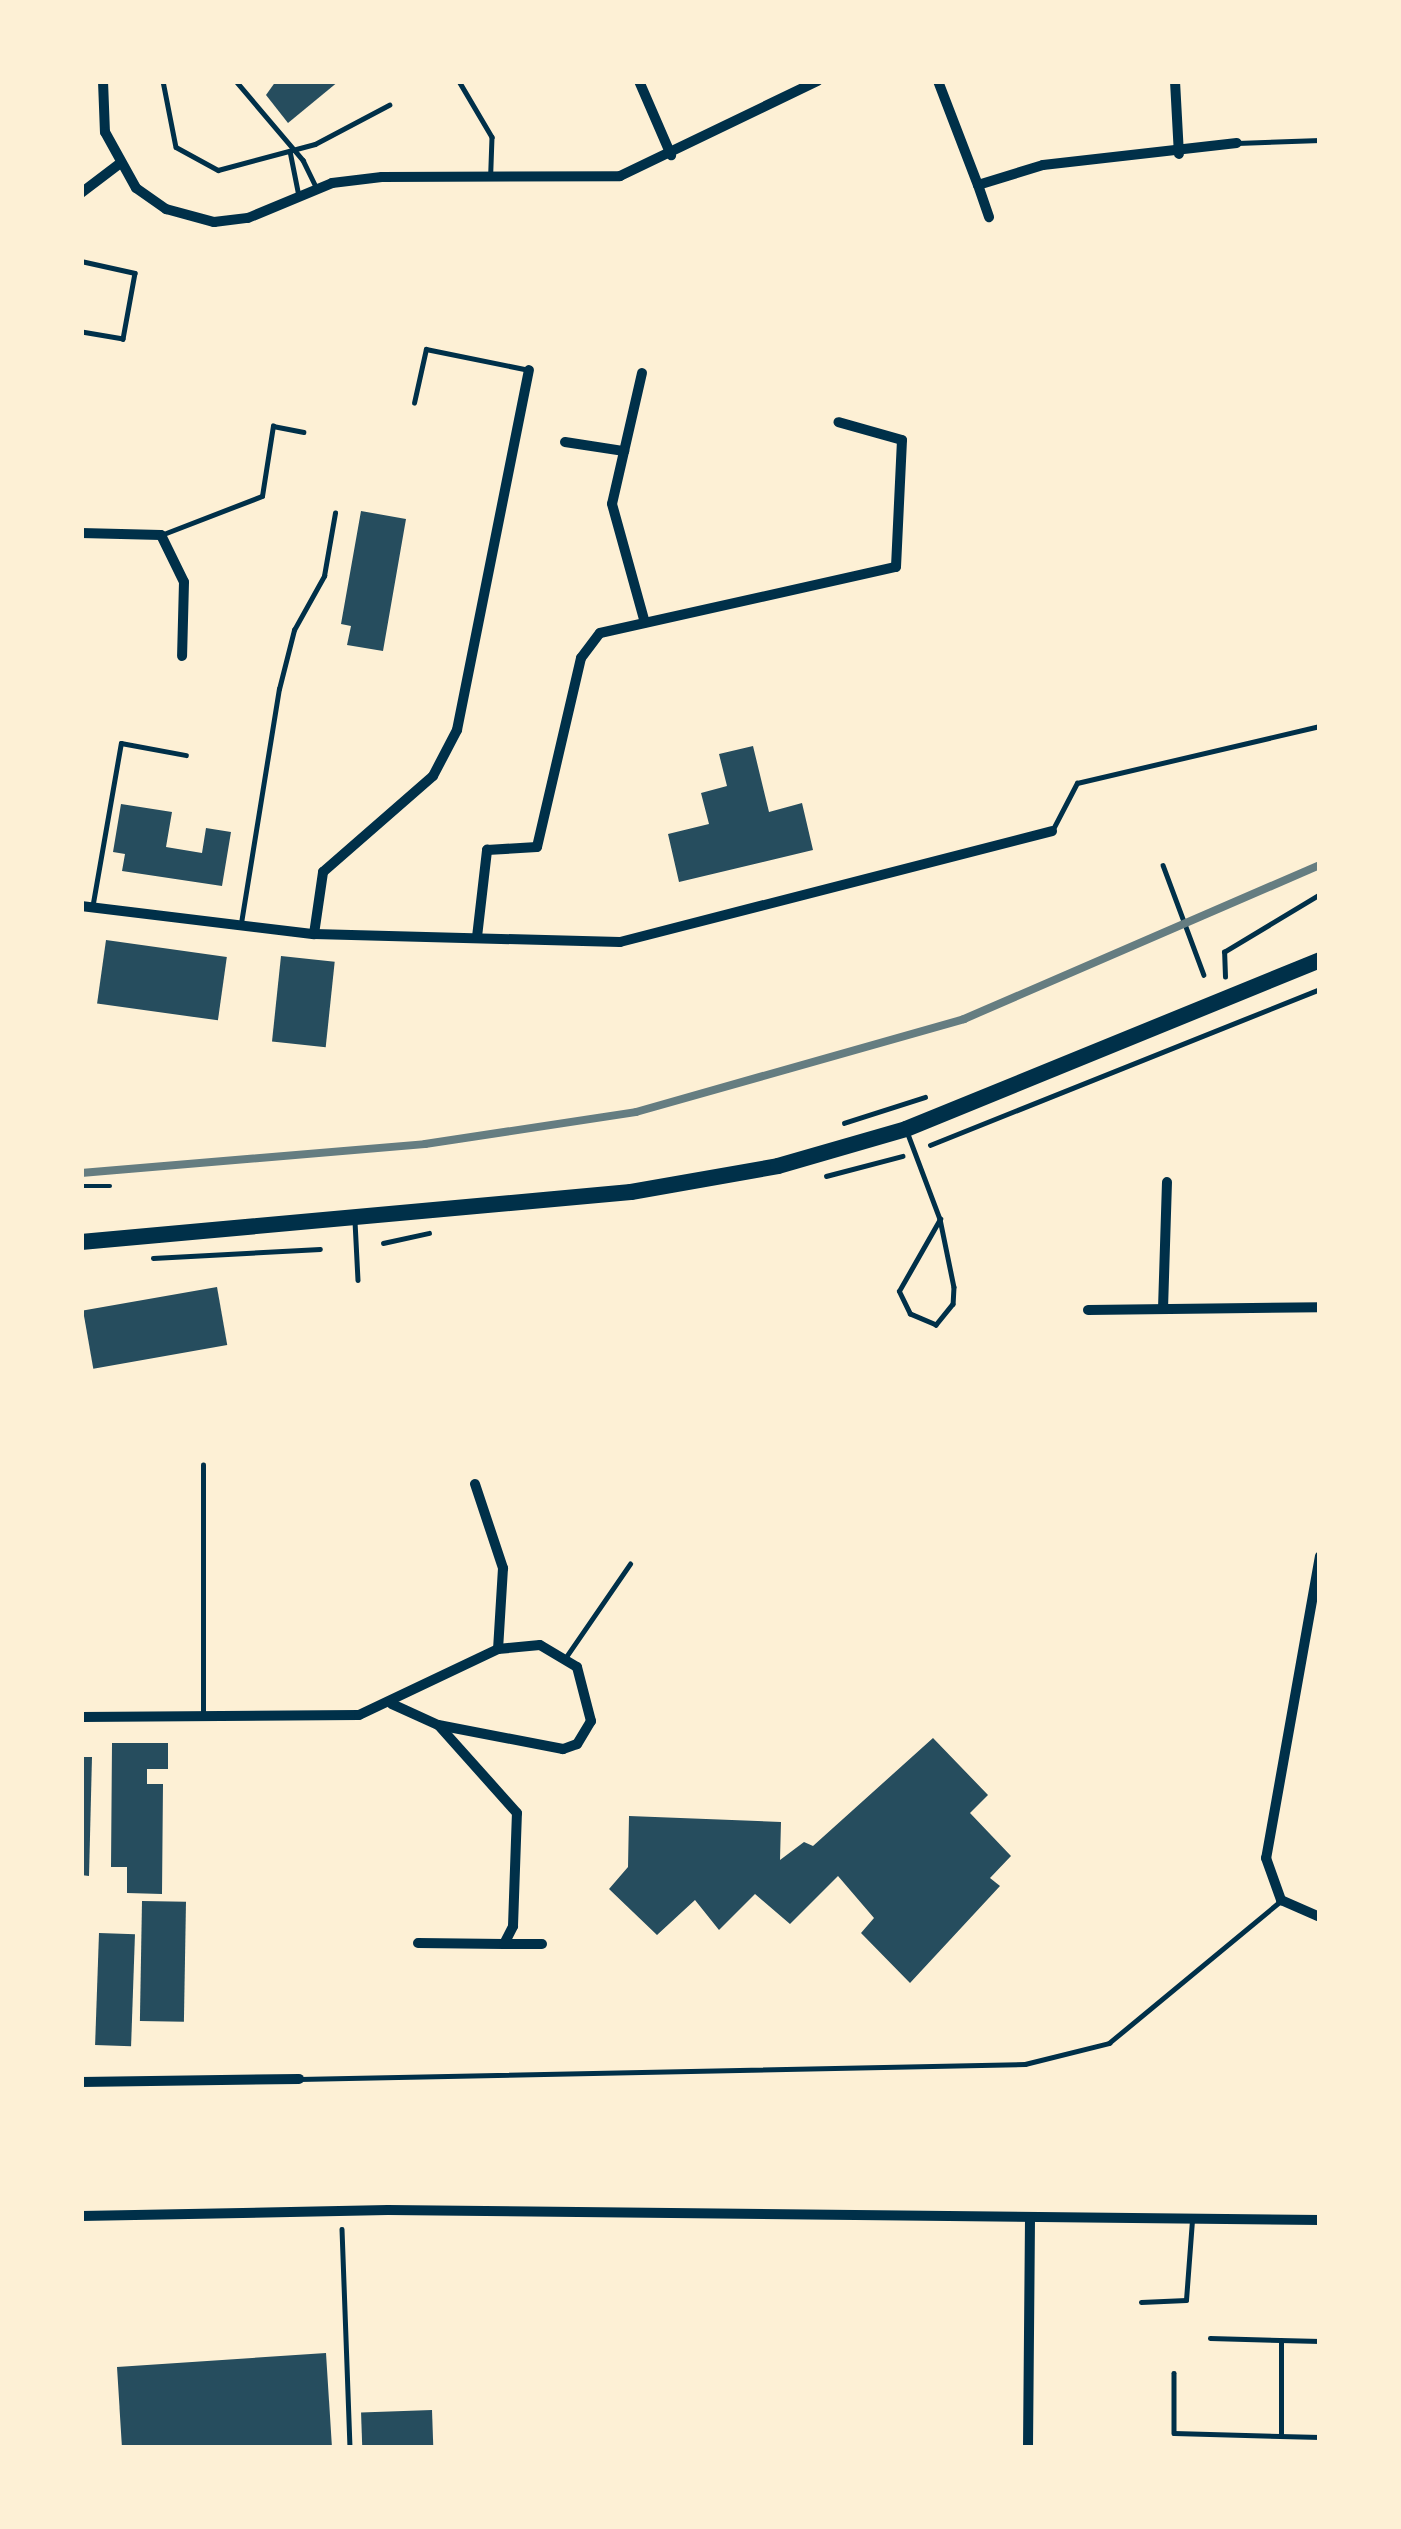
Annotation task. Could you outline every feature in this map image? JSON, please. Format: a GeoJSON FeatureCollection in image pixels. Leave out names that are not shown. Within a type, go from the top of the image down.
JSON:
{"type":"FeatureCollection","features":[{"type":"Feature","properties":{"kind":"main road"},"geometry":{"type":"LineString","coordinates":[[81,1242],[355,1221],[631,1192],[778,1166],[906,1129],[1320,960]]}},
{"type":"Feature","properties":{"kind":"street"},"geometry":{"type":"LineString","coordinates":[[103,81],[105,132],[118,164],[166,209],[198,220],[233,222],[316,189],[382,177],[592,180],[671,154],[817,81]]}},
{"type":"Feature","properties":{"kind":"street"},"geometry":{"type":"LineString","coordinates":[[638,81],[671,154]]}},
{"type":"Feature","properties":{"kind":"street"},"geometry":{"type":"LineString","coordinates":[[938,81],[989,218]]}},
{"type":"Feature","properties":{"kind":"street"},"geometry":{"type":"LineString","coordinates":[[1175,81],[1179,154]]}},
{"type":"Feature","properties":{"kind":"street"},"geometry":{"type":"LineString","coordinates":[[978,185],[1043,165],[1179,154],[1237,142]]}},
{"type":"Feature","properties":{"kind":"street"},"geometry":{"type":"LineString","coordinates":[[81,193],[118,164]]}},
{"type":"Feature","properties":{"kind":"street"},"geometry":{"type":"LineString","coordinates":[[314,934],[323,872],[433,776],[458,730],[529,370]]}},
{"type":"Feature","properties":{"kind":"street"},"geometry":{"type":"LineString","coordinates":[[642,373],[612,504],[645,623]]}},
{"type":"Feature","properties":{"kind":"street"},"geometry":{"type":"LineString","coordinates":[[477,937],[487,850],[537,847],[581,658],[600,633],[896,567],[902,440],[838,422]]}},
{"type":"Feature","properties":{"kind":"street"},"geometry":{"type":"LineString","coordinates":[[566,442],[624,451]]}},
{"type":"Feature","properties":{"kind":"street"},"geometry":{"type":"LineString","coordinates":[[81,533],[161,536],[184,582],[182,656]]}},
{"type":"Feature","properties":{"kind":"street"},"geometry":{"type":"LineString","coordinates":[[87,907],[314,934],[620,942],[1052,831]]}},
{"type":"Feature","properties":{"kind":"street"},"geometry":{"type":"LineString","coordinates":[[1162,1309],[1167,1182]]}},
{"type":"Feature","properties":{"kind":"street"},"geometry":{"type":"LineString","coordinates":[[1088,1310],[1320,1307]]}},
{"type":"Feature","properties":{"kind":"street"},"geometry":{"type":"LineString","coordinates":[[476,1484],[503,1568],[498,1649]]}},
{"type":"Feature","properties":{"kind":"street"},"geometry":{"type":"LineString","coordinates":[[1320,1556],[1266,1858],[1281,1900],[1320,1917]]}},
{"type":"Feature","properties":{"kind":"street"},"geometry":{"type":"LineString","coordinates":[[81,1717],[322,1720],[392,1704],[498,1649],[540,1646],[566,1657],[590,1703],[578,1744],[542,1746],[438,1725],[392,1704]]}},
{"type":"Feature","properties":{"kind":"street"},"geometry":{"type":"LineString","coordinates":[[438,1725],[517,1813],[513,1926],[504,1944]]}},
{"type":"Feature","properties":{"kind":"street"},"geometry":{"type":"LineString","coordinates":[[418,1943],[542,1944]]}},
{"type":"Feature","properties":{"kind":"street"},"geometry":{"type":"LineString","coordinates":[[81,2083],[299,2079]]}},
{"type":"Feature","properties":{"kind":"street"},"geometry":{"type":"LineString","coordinates":[[81,2216],[341,2211],[1320,2220]]}},
{"type":"Feature","properties":{"kind":"street"},"geometry":{"type":"LineString","coordinates":[[1028,2448],[1030,2220]]}},
{"type":"Feature","properties":{"kind":"lane"},"geometry":{"type":"LineString","coordinates":[[164,81],[166,125],[194,161],[239,169],[388,105]]}},
{"type":"Feature","properties":{"kind":"lane"},"geometry":{"type":"LineString","coordinates":[[236,81],[290,151],[303,160],[316,189]]}},
{"type":"Feature","properties":{"kind":"lane"},"geometry":{"type":"LineString","coordinates":[[459,81],[492,137],[491,178]]}},
{"type":"Feature","properties":{"kind":"lane"},"geometry":{"type":"LineString","coordinates":[[1237,142],[1320,140]]}},
{"type":"Feature","properties":{"kind":"lane"},"geometry":{"type":"LineString","coordinates":[[290,151],[299,196]]}},
{"type":"Feature","properties":{"kind":"lane"},"geometry":{"type":"LineString","coordinates":[[81,261],[135,273],[123,339],[81,332]]}},
{"type":"Feature","properties":{"kind":"lane"},"geometry":{"type":"LineString","coordinates":[[414,403],[426,349],[529,370]]}},
{"type":"Feature","properties":{"kind":"lane"},"geometry":{"type":"LineString","coordinates":[[161,536],[262,496],[273,426],[303,433]]}},
{"type":"Feature","properties":{"kind":"lane"},"geometry":{"type":"LineString","coordinates":[[241,928],[279,689],[294,630],[323,576],[335,513]]}},
{"type":"Feature","properties":{"kind":"lane"},"geometry":{"type":"LineString","coordinates":[[1052,831],[1077,783],[1320,726]]}},
{"type":"Feature","properties":{"kind":"lane"},"geometry":{"type":"LineString","coordinates":[[87,907],[122,743],[186,755]]}},
{"type":"Feature","properties":{"kind":"lane"},"geometry":{"type":"LineString","coordinates":[[906,1129],[940,1219],[953,1304],[936,1324],[910,1314],[899,1291],[940,1219]]}},
{"type":"Feature","properties":{"kind":"lane"},"geometry":{"type":"LineString","coordinates":[[81,1186],[110,1186]]}},
{"type":"Feature","properties":{"kind":"lane"},"geometry":{"type":"LineString","coordinates":[[355,1221],[358,1280]]}},
{"type":"Feature","properties":{"kind":"lane"},"geometry":{"type":"LineString","coordinates":[[203,1465],[203,1719]]}},
{"type":"Feature","properties":{"kind":"lane"},"geometry":{"type":"LineString","coordinates":[[566,1657],[630,1564]]}},
{"type":"Feature","properties":{"kind":"lane"},"geometry":{"type":"LineString","coordinates":[[299,2079],[1025,2064],[1109,2043],[1281,1900]]}},
{"type":"Feature","properties":{"kind":"lane"},"geometry":{"type":"LineString","coordinates":[[1142,2302],[1186,2300],[1192,2220]]}},
{"type":"Feature","properties":{"kind":"lane"},"geometry":{"type":"LineString","coordinates":[[1210,2338],[1320,2341]]}},
{"type":"Feature","properties":{"kind":"lane"},"geometry":{"type":"LineString","coordinates":[[1281,2341],[1281,2436]]}},
{"type":"Feature","properties":{"kind":"lane"},"geometry":{"type":"LineString","coordinates":[[1174,2373],[1174,2433],[1320,2437]]}},
{"type":"Feature","properties":{"kind":"lane"},"geometry":{"type":"LineString","coordinates":[[1262,2438],[1262,2448]]}},
{"type":"Feature","properties":{"kind":"path"},"geometry":{"type":"LineString","coordinates":[[1163,865],[1204,975]]}},
{"type":"Feature","properties":{"kind":"path"},"geometry":{"type":"LineString","coordinates":[[1226,978],[1224,952],[1320,894]]}},
{"type":"Feature","properties":{"kind":"path"},"geometry":{"type":"LineString","coordinates":[[950,1137],[1320,989]]}},
{"type":"Feature","properties":{"kind":"path"},"geometry":{"type":"LineString","coordinates":[[824,1176],[883,1163]]}},
{"type":"Feature","properties":{"kind":"path"},"geometry":{"type":"LineString","coordinates":[[144,1258],[320,1249]]}},
{"type":"Feature","properties":{"kind":"path"},"geometry":{"type":"LineString","coordinates":[[341,2211],[350,2448]]}},
{"type":"Feature","properties":{"kind":"building"},"geometry":{"type":"Polygon","coordinates":[[[276,81],[339,81],[288,123],[266,95],[276,81]]]}},
{"type":"Feature","properties":{"kind":"building"},"geometry":{"type":"Polygon","coordinates":[[[361,511],[406,519],[383,651],[347,645],[351,626],[341,624],[361,511]]]}},
{"type":"Feature","properties":{"kind":"building"},"geometry":{"type":"Polygon","coordinates":[[[753,746],[769,812],[802,803],[813,850],[679,882],[668,834],[709,824],[701,793],[727,786],[719,754],[753,746]]]}},
{"type":"Feature","properties":{"kind":"building"},"geometry":{"type":"Polygon","coordinates":[[[121,804],[172,812],[166,847],[202,853],[206,828],[231,832],[222,886],[122,871],[125,854],[113,852],[121,804]]]}},
{"type":"Feature","properties":{"kind":"building"},"geometry":{"type":"Polygon","coordinates":[[[106,940],[227,957],[218,1020],[97,1003],[106,940]]]}},
{"type":"Feature","properties":{"kind":"building"},"geometry":{"type":"Polygon","coordinates":[[[281,956],[335,962],[326,1047],[272,1042],[281,956]]]}},
{"type":"Feature","properties":{"kind":"building"},"geometry":{"type":"Polygon","coordinates":[[[217,1287],[227,1345],[93,1369],[83,1311],[217,1287]]]}},
{"type":"Feature","properties":{"kind":"building"},"geometry":{"type":"Polygon","coordinates":[[[933,1738],[988,1795],[970,1813],[1011,1856],[990,1878],[1000,1886],[910,1983],[861,1933],[874,1918],[838,1876],[790,1924],[755,1894],[719,1930],[695,1900],[657,1935],[609,1889],[628,1867],[629,1816],[781,1822],[780,1860],[804,1842],[813,1846],[933,1738]]]}},
{"type":"Feature","properties":{"kind":"building"},"geometry":{"type":"Polygon","coordinates":[[[112,1743],[168,1743],[168,1769],[147,1769],[147,1784],[163,1784],[162,1894],[127,1893],[127,1867],[111,1867],[112,1743]]]}},
{"type":"Feature","properties":{"kind":"building"},"geometry":{"type":"Polygon","coordinates":[[[81,1757],[92,1757],[89,1876],[81,1875],[81,1757]]]}},
{"type":"Feature","properties":{"kind":"building"},"geometry":{"type":"Polygon","coordinates":[[[142,1901],[186,1902],[184,2022],[140,2021],[142,1901]]]}},
{"type":"Feature","properties":{"kind":"building"},"geometry":{"type":"Polygon","coordinates":[[[99,1933],[135,1934],[131,2046],[95,2045],[99,1933]]]}},
{"type":"Feature","properties":{"kind":"building"},"geometry":{"type":"Polygon","coordinates":[[[326,2353],[332,2448],[122,2448],[117,2367],[326,2353]]]}},
{"type":"Feature","properties":{"kind":"building"},"geometry":{"type":"Polygon","coordinates":[[[432,2410],[433,2448],[362,2448],[361,2412],[432,2410]]]}},
{"type":"Feature","properties":{"kind":"railway"},"geometry":{"type":"LineString","coordinates":[[81,1173],[425,1144],[636,1112],[964,1019],[1320,865]]}}]}
